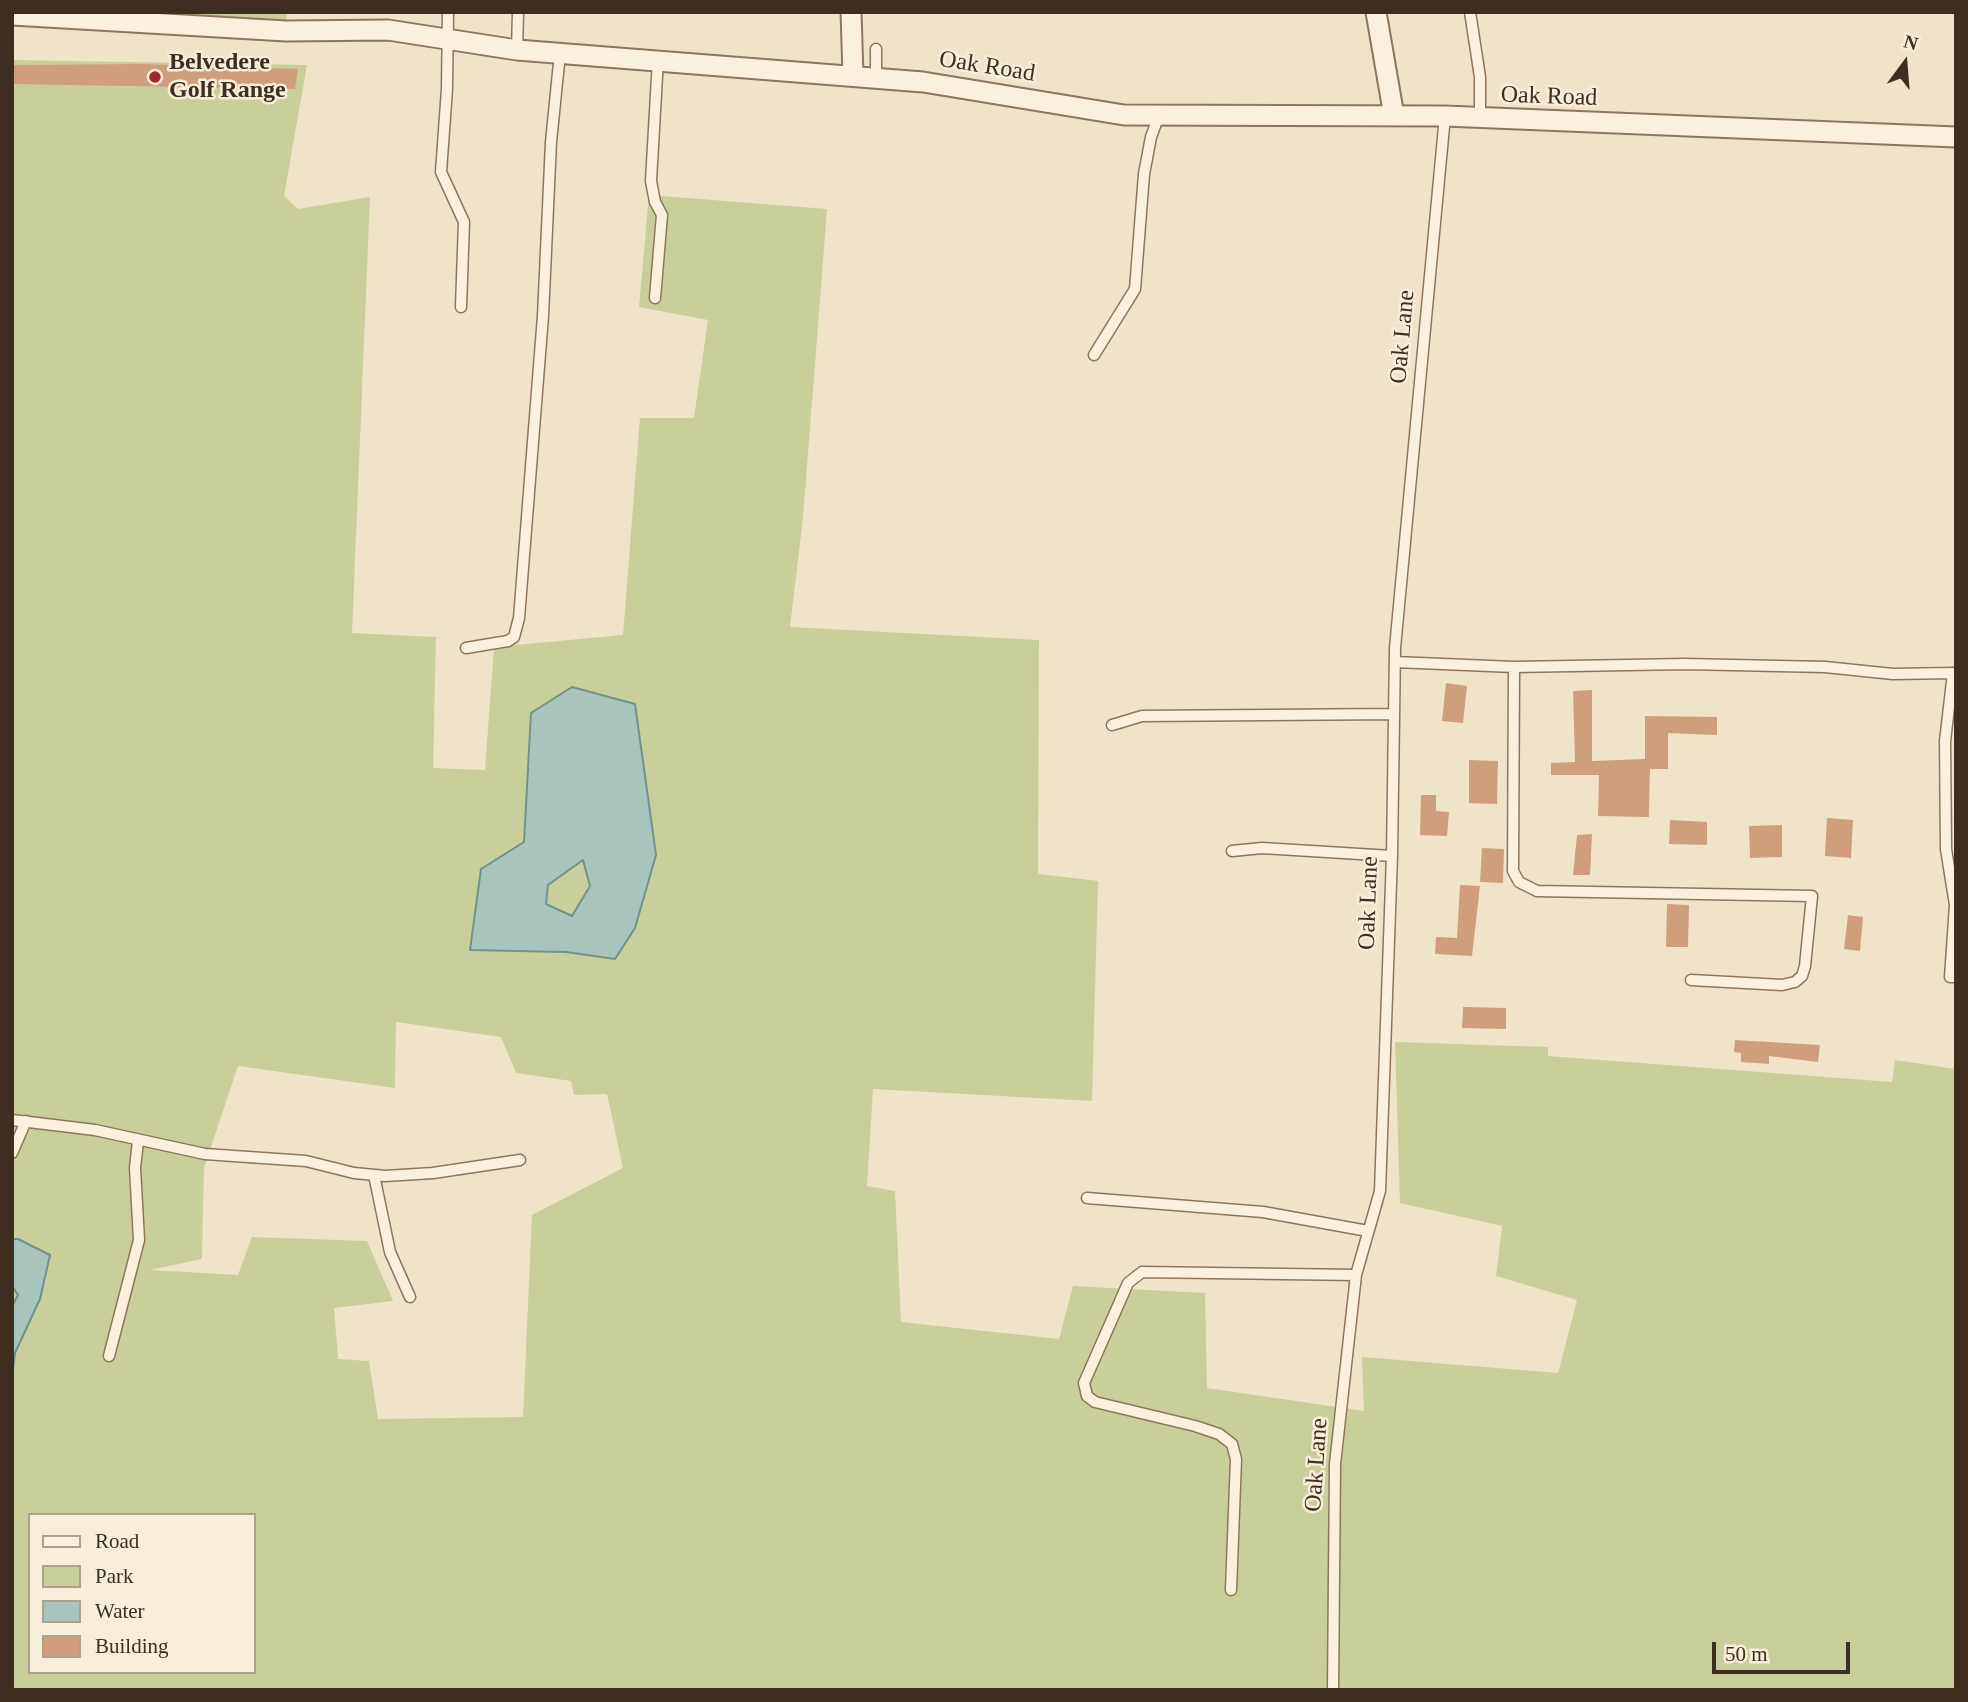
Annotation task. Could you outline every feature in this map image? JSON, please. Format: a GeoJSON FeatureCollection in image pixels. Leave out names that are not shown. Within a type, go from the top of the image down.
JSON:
{"type":"FeatureCollection","features":[{"type":"Feature","properties":{"kind":"street"},"geometry":{"type":"LineString","coordinates":[[851,12],[853,75]]}},
{"type":"Feature","properties":{"kind":"street"},"geometry":{"type":"LineString","coordinates":[[1377,12],[1394,116]]}},
{"type":"Feature","properties":{"kind":"street","name":"Oak Road"},"geometry":{"type":"LineString","coordinates":[[12,15],[162,18],[286,31],[388,30],[517,50],[876,77],[1024,97],[1124,115],[1445,116],[1956,137]]}},
{"type":"Feature","properties":{"kind":"lane"},"geometry":{"type":"LineString","coordinates":[[449,12],[441,172],[464,222],[461,307]]}},
{"type":"Feature","properties":{"kind":"lane"},"geometry":{"type":"LineString","coordinates":[[517,50],[518,12]]}},
{"type":"Feature","properties":{"kind":"lane"},"geometry":{"type":"LineString","coordinates":[[1470,12],[1480,77],[1480,118]]}},
{"type":"Feature","properties":{"kind":"lane"},"geometry":{"type":"LineString","coordinates":[[876,49],[876,77]]}},
{"type":"Feature","properties":{"kind":"lane"},"geometry":{"type":"LineString","coordinates":[[466,648],[508,641],[514,637],[519,618],[543,316],[551,142],[560,53]]}},
{"type":"Feature","properties":{"kind":"lane"},"geometry":{"type":"LineString","coordinates":[[655,298],[662,215],[655,202],[651,181],[658,59]]}},
{"type":"Feature","properties":{"kind":"lane"},"geometry":{"type":"LineString","coordinates":[[1094,355],[1135,289],[1144,174],[1151,137],[1159,115]]}},
{"type":"Feature","properties":{"kind":"lane","name":"Oak Lane"},"geometry":{"type":"LineString","coordinates":[[1333,1690],[1335,1464],[1356,1275],[1380,1192],[1392,856],[1395,662],[1445,116]]}},
{"type":"Feature","properties":{"kind":"lane"},"geometry":{"type":"LineString","coordinates":[[1395,662],[1514,667],[1699,664],[1825,667],[1893,674],[1953,673],[1945,741],[1946,849],[1955,905],[1950,976],[1956,977]]}},
{"type":"Feature","properties":{"kind":"lane"},"geometry":{"type":"LineString","coordinates":[[1514,667],[1513,871],[1519,883],[1537,891],[1812,896],[1805,966],[1795,982],[1783,985],[1691,980]]}},
{"type":"Feature","properties":{"kind":"lane"},"geometry":{"type":"LineString","coordinates":[[1112,725],[1142,716],[1394,714]]}},
{"type":"Feature","properties":{"kind":"lane"},"geometry":{"type":"LineString","coordinates":[[1232,852],[1262,848],[1392,856]]}},
{"type":"Feature","properties":{"kind":"lane"},"geometry":{"type":"LineString","coordinates":[[12,1120],[95,1130],[205,1154],[306,1161],[374,1175],[433,1173],[520,1160]]}},
{"type":"Feature","properties":{"kind":"lane"},"geometry":{"type":"LineString","coordinates":[[12,1153],[26,1121]]}},
{"type":"Feature","properties":{"kind":"lane"},"geometry":{"type":"LineString","coordinates":[[110,1356],[139,1240],[135,1168],[138,1141]]}},
{"type":"Feature","properties":{"kind":"lane"},"geometry":{"type":"LineString","coordinates":[[374,1175],[390,1252],[410,1297]]}},
{"type":"Feature","properties":{"kind":"lane"},"geometry":{"type":"LineString","coordinates":[[1087,1198],[1263,1212],[1368,1231]]}},
{"type":"Feature","properties":{"kind":"lane"},"geometry":{"type":"LineString","coordinates":[[1231,1590],[1236,1459],[1232,1444],[1219,1434],[1195,1426],[1095,1402],[1087,1396],[1084,1383],[1128,1283],[1142,1272],[1356,1275]]}},
{"type":"Feature","properties":{"kind":"green space"},"geometry":{"type":"Polygon","coordinates":[[[155,12],[287,12],[286,31],[155,22],[155,12]]]}},
{"type":"Feature","properties":{"kind":"green space"},"geometry":{"type":"Polygon","coordinates":[[[12,60],[307,65],[284,196],[298,209],[370,197],[352,633],[436,637],[433,768],[485,770],[494,647],[623,635],[640,418],[694,418],[708,320],[639,307],[649,195],[827,209],[803,518],[790,627],[1039,640],[1038,874],[1098,881],[1092,1101],[873,1089],[867,1186],[895,1191],[901,1322],[1059,1339],[1073,1286],[1205,1293],[1207,1388],[1364,1411],[1362,1357],[1558,1373],[1577,1300],[1496,1276],[1502,1226],[1400,1203],[1395,1042],[1548,1047],[1548,1056],[1892,1082],[1895,1060],[1956,1069],[1956,1690],[12,1690],[12,60]],[[396,1022],[395,1088],[238,1066],[204,1168],[202,1259],[150,1270],[238,1275],[252,1237],[367,1241],[393,1301],[334,1308],[338,1359],[369,1361],[378,1419],[523,1417],[532,1215],[623,1168],[607,1094],[574,1095],[571,1081],[516,1073],[501,1037],[396,1022]]]}},
{"type":"Feature","properties":{"kind":"water"},"geometry":{"type":"Polygon","coordinates":[[[572,687],[635,704],[656,855],[635,928],[615,959],[566,952],[470,950],[481,869],[524,842],[531,713],[572,687]],[[583,860],[548,885],[546,904],[572,916],[590,886],[583,860]]]}},
{"type":"Feature","properties":{"kind":"water"},"geometry":{"type":"Polygon","coordinates":[[[12,1239],[18,1239],[50,1255],[40,1299],[15,1353],[12,1376],[12,1306],[18,1295],[12,1286],[12,1239]]]}},
{"type":"Feature","properties":{"kind":"building","name":"Belvedere Golf Range"},"geometry":{"type":"Polygon","coordinates":[[[142,64],[298,69],[295,89],[12,84],[12,65],[142,64]]]}},
{"type":"Feature","properties":{"kind":"building"},"geometry":{"type":"Polygon","coordinates":[[[1446,683],[1467,686],[1463,723],[1442,721],[1446,683]]]}},
{"type":"Feature","properties":{"kind":"building"},"geometry":{"type":"Polygon","coordinates":[[[1592,690],[1592,761],[1645,759],[1645,716],[1717,717],[1717,735],[1668,733],[1668,769],[1650,769],[1649,817],[1598,816],[1599,775],[1551,775],[1551,763],[1575,762],[1573,691],[1592,690]]]}},
{"type":"Feature","properties":{"kind":"building"},"geometry":{"type":"Polygon","coordinates":[[[1469,760],[1498,761],[1497,804],[1469,803],[1469,760]]]}},
{"type":"Feature","properties":{"kind":"building"},"geometry":{"type":"Polygon","coordinates":[[[1421,795],[1436,795],[1436,811],[1449,812],[1447,836],[1420,835],[1421,795]]]}},
{"type":"Feature","properties":{"kind":"building"},"geometry":{"type":"Polygon","coordinates":[[[1827,818],[1853,820],[1851,858],[1825,856],[1827,818]]]}},
{"type":"Feature","properties":{"kind":"building"},"geometry":{"type":"Polygon","coordinates":[[[1670,820],[1707,822],[1707,845],[1669,844],[1670,820]]]}},
{"type":"Feature","properties":{"kind":"building"},"geometry":{"type":"Polygon","coordinates":[[[1782,825],[1782,857],[1750,858],[1749,826],[1782,825]]]}},
{"type":"Feature","properties":{"kind":"building"},"geometry":{"type":"Polygon","coordinates":[[[1592,834],[1590,875],[1573,875],[1577,835],[1592,834]]]}},
{"type":"Feature","properties":{"kind":"building"},"geometry":{"type":"Polygon","coordinates":[[[1482,848],[1504,849],[1503,883],[1480,882],[1482,848]]]}},
{"type":"Feature","properties":{"kind":"building"},"geometry":{"type":"Polygon","coordinates":[[[1460,885],[1480,886],[1472,956],[1435,954],[1436,937],[1457,938],[1460,885]]]}},
{"type":"Feature","properties":{"kind":"building"},"geometry":{"type":"Polygon","coordinates":[[[1667,904],[1689,905],[1688,947],[1666,947],[1667,904]]]}},
{"type":"Feature","properties":{"kind":"building"},"geometry":{"type":"Polygon","coordinates":[[[1848,915],[1863,917],[1860,951],[1844,949],[1848,915]]]}},
{"type":"Feature","properties":{"kind":"building"},"geometry":{"type":"Polygon","coordinates":[[[1463,1007],[1506,1008],[1506,1029],[1462,1028],[1463,1007]]]}},
{"type":"Feature","properties":{"kind":"building"},"geometry":{"type":"Polygon","coordinates":[[[1735,1040],[1820,1045],[1818,1062],[1769,1056],[1769,1064],[1741,1062],[1741,1053],[1734,1052],[1735,1040]]]}},
{"type":"Feature","properties":{"kind":"place","name":"Belvedere Golf Range"},"geometry":{"type":"Point","coordinates":[155,77]}}]}
